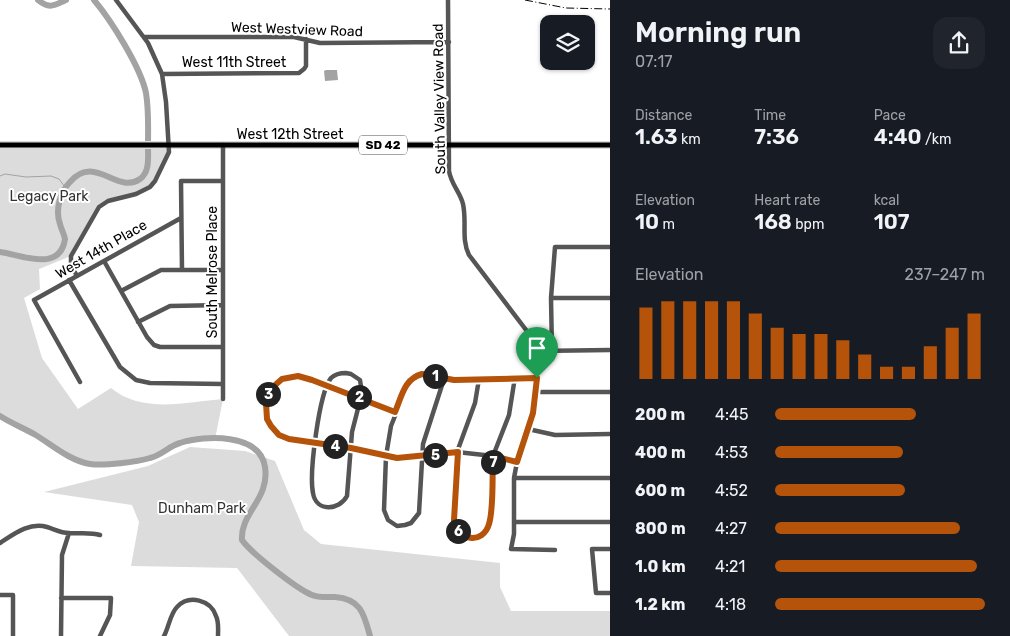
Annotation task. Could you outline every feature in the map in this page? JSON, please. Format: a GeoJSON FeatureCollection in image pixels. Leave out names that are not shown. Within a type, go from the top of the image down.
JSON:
{"type":"FeatureCollection","features":[{"type":"Feature","properties":{"kind":"main road","name":"West 12th Street"},"geometry":{"type":"LineString","coordinates":[[0,145],[610,145]]}},
{"type":"Feature","properties":{"kind":"street"},"geometry":{"type":"LineString","coordinates":[[77,276],[71,265],[71,256],[97,209],[108,201],[136,194],[150,187],[155,182],[167,157],[169,145],[162,74],[145,37],[116,0]]}},
{"type":"Feature","properties":{"kind":"street","name":"South Valley View Road"},"geometry":{"type":"LineString","coordinates":[[448,0],[450,179],[463,205],[466,249],[470,257],[533,339],[537,351]]}},
{"type":"Feature","properties":{"kind":"street","name":"West Westview Road"},"geometry":{"type":"LineString","coordinates":[[145,37],[294,37],[320,43],[449,42]]}},
{"type":"Feature","properties":{"kind":"street","name":"West 11th Street"},"geometry":{"type":"LineString","coordinates":[[162,74],[299,73],[306,66],[306,39]]}},
{"type":"Feature","properties":{"kind":"street","name":"South Melrose Place"},"geometry":{"type":"LineString","coordinates":[[223,145],[224,399]]}},
{"type":"Feature","properties":{"kind":"street"},"geometry":{"type":"LineString","coordinates":[[182,270],[181,181],[223,181]]}},
{"type":"Feature","properties":{"kind":"street","name":"West 14th Place"},"geometry":{"type":"LineString","coordinates":[[80,382],[34,300],[181,218]]}},
{"type":"Feature","properties":{"kind":"street"},"geometry":{"type":"LineString","coordinates":[[552,351],[551,298],[554,247],[610,247]]}},
{"type":"Feature","properties":{"kind":"street"},"geometry":{"type":"LineString","coordinates":[[104,261],[147,337],[156,346],[223,347]]}},
{"type":"Feature","properties":{"kind":"street"},"geometry":{"type":"LineString","coordinates":[[121,291],[158,271],[223,270]]}},
{"type":"Feature","properties":{"kind":"street"},"geometry":{"type":"LineString","coordinates":[[69,280],[116,362],[128,375],[140,381],[150,383],[223,384]]}},
{"type":"Feature","properties":{"kind":"street"},"geometry":{"type":"LineString","coordinates":[[551,298],[610,298]]}},
{"type":"Feature","properties":{"kind":"street"},"geometry":{"type":"LineString","coordinates":[[138,322],[170,306],[223,305]]}},
{"type":"Feature","properties":{"kind":"street"},"geometry":{"type":"LineString","coordinates":[[554,550],[511,549],[514,541],[514,478],[517,462],[533,413],[537,378],[537,351],[610,350]]}},
{"type":"Feature","properties":{"kind":"street"},"geometry":{"type":"LineString","coordinates":[[351,374],[361,382],[362,398],[354,422],[347,496],[342,504],[329,508],[317,502],[313,492],[315,443],[320,412],[328,386],[330,379],[335,375],[351,374]]}},
{"type":"Feature","properties":{"kind":"street"},"geometry":{"type":"LineString","coordinates":[[444,379],[424,437],[419,513],[411,523],[400,526],[388,520],[384,510],[386,456],[389,433],[395,412],[409,381],[422,374],[444,379],[537,378]]}},
{"type":"Feature","properties":{"kind":"street"},"geometry":{"type":"LineString","coordinates":[[395,412],[301,376],[287,377],[272,388],[266,403],[267,419],[276,432],[289,439],[403,458],[458,452],[493,456],[517,462]]}},
{"type":"Feature","properties":{"kind":"street"},"geometry":{"type":"LineString","coordinates":[[478,379],[475,402],[458,452],[454,523],[460,533],[470,538],[481,535],[488,526],[493,456],[509,414],[515,378]]}},
{"type":"Feature","properties":{"kind":"street"},"geometry":{"type":"LineString","coordinates":[[536,392],[610,392]]}},
{"type":"Feature","properties":{"kind":"street"},"geometry":{"type":"LineString","coordinates":[[528,429],[554,435],[610,434]]}},
{"type":"Feature","properties":{"kind":"street"},"geometry":{"type":"LineString","coordinates":[[514,478],[610,478]]}},
{"type":"Feature","properties":{"kind":"street"},"geometry":{"type":"LineString","coordinates":[[514,522],[610,522]]}},
{"type":"Feature","properties":{"kind":"street"},"geometry":{"type":"LineString","coordinates":[[0,543],[29,527],[40,526],[69,533],[94,533],[100,535]]}},
{"type":"Feature","properties":{"kind":"street"},"geometry":{"type":"LineString","coordinates":[[61,636],[62,555],[69,533]]}},
{"type":"Feature","properties":{"kind":"street"},"geometry":{"type":"LineString","coordinates":[[610,549],[592,549],[596,593],[610,593]]}},
{"type":"Feature","properties":{"kind":"street"},"geometry":{"type":"LineString","coordinates":[[0,595],[13,595],[13,636]]}},
{"type":"Feature","properties":{"kind":"street"},"geometry":{"type":"LineString","coordinates":[[61,598],[111,598],[110,615],[100,636]]}},
{"type":"Feature","properties":{"kind":"street"},"geometry":{"type":"LineString","coordinates":[[164,636],[176,608],[187,601],[197,600],[206,603],[215,612],[218,622],[218,636]]}},
{"type":"Feature","properties":{"kind":"green space","name":"Legacy Park"},"geometry":{"type":"Polygon","coordinates":[[[0,145],[169,145],[167,157],[148,188],[104,203],[94,214],[71,256],[39,269],[40,289],[24,298],[42,358],[78,409],[111,388],[123,396],[151,404],[180,404],[223,399],[215,439],[178,443],[160,455],[148,459],[93,464],[80,462],[31,432],[0,416],[0,145]]]}},
{"type":"Feature","properties":{"kind":"green space","name":"Dunham Park"},"geometry":{"type":"Polygon","coordinates":[[[190,447],[245,451],[275,461],[304,530],[321,544],[500,563],[500,587],[511,611],[610,611],[610,636],[289,636],[237,568],[131,566],[139,522],[132,505],[44,492],[148,466],[190,447]]]}},
{"type":"Feature","properties":{"kind":"shaded area"},"geometry":{"type":"Polygon","coordinates":[[[337,70],[338,80],[325,81],[324,71],[337,70]]]}},
{"type":"Feature","properties":{"kind":"waterway"},"geometry":{"type":"LineString","coordinates":[[38,0],[48,6],[66,0]]}},
{"type":"Feature","properties":{"kind":"waterway"},"geometry":{"type":"LineString","coordinates":[[0,252],[39,259],[48,259],[56,256],[62,249],[65,239],[60,226],[58,207],[66,186],[70,182],[79,174],[88,172],[131,183],[140,179],[147,168],[148,113],[143,83],[109,19],[94,0]]}},
{"type":"Feature","properties":{"kind":"waterway"},"geometry":{"type":"LineString","coordinates":[[0,176],[5,174],[26,177],[51,176],[59,179],[65,187]]}},
{"type":"Feature","properties":{"kind":"waterway"},"geometry":{"type":"LineString","coordinates":[[0,416],[34,434],[68,456],[90,464],[112,464],[154,457],[176,444],[191,440],[230,439],[242,442],[253,448],[261,456],[265,467],[265,478],[259,497],[245,522],[242,540],[264,562],[312,595],[317,597],[344,598],[356,604],[366,621],[370,636]]}},
{"type":"Feature","properties":{"kind":"railway"},"geometry":{"type":"LineString","coordinates":[[525,0],[566,8],[610,9]]}},
{"type":"Feature","properties":{"kind":"route"},"geometry":{"type":"LineString","coordinates":[[422,374],[454,380],[537,378],[535,406],[517,462],[493,456],[490,521],[486,532],[470,538],[460,533],[454,523],[458,452],[397,458],[351,448],[289,439],[279,435],[273,429],[267,416],[266,399],[268,393],[282,379],[294,376],[301,376],[395,412],[408,382],[422,374]]}}]}
